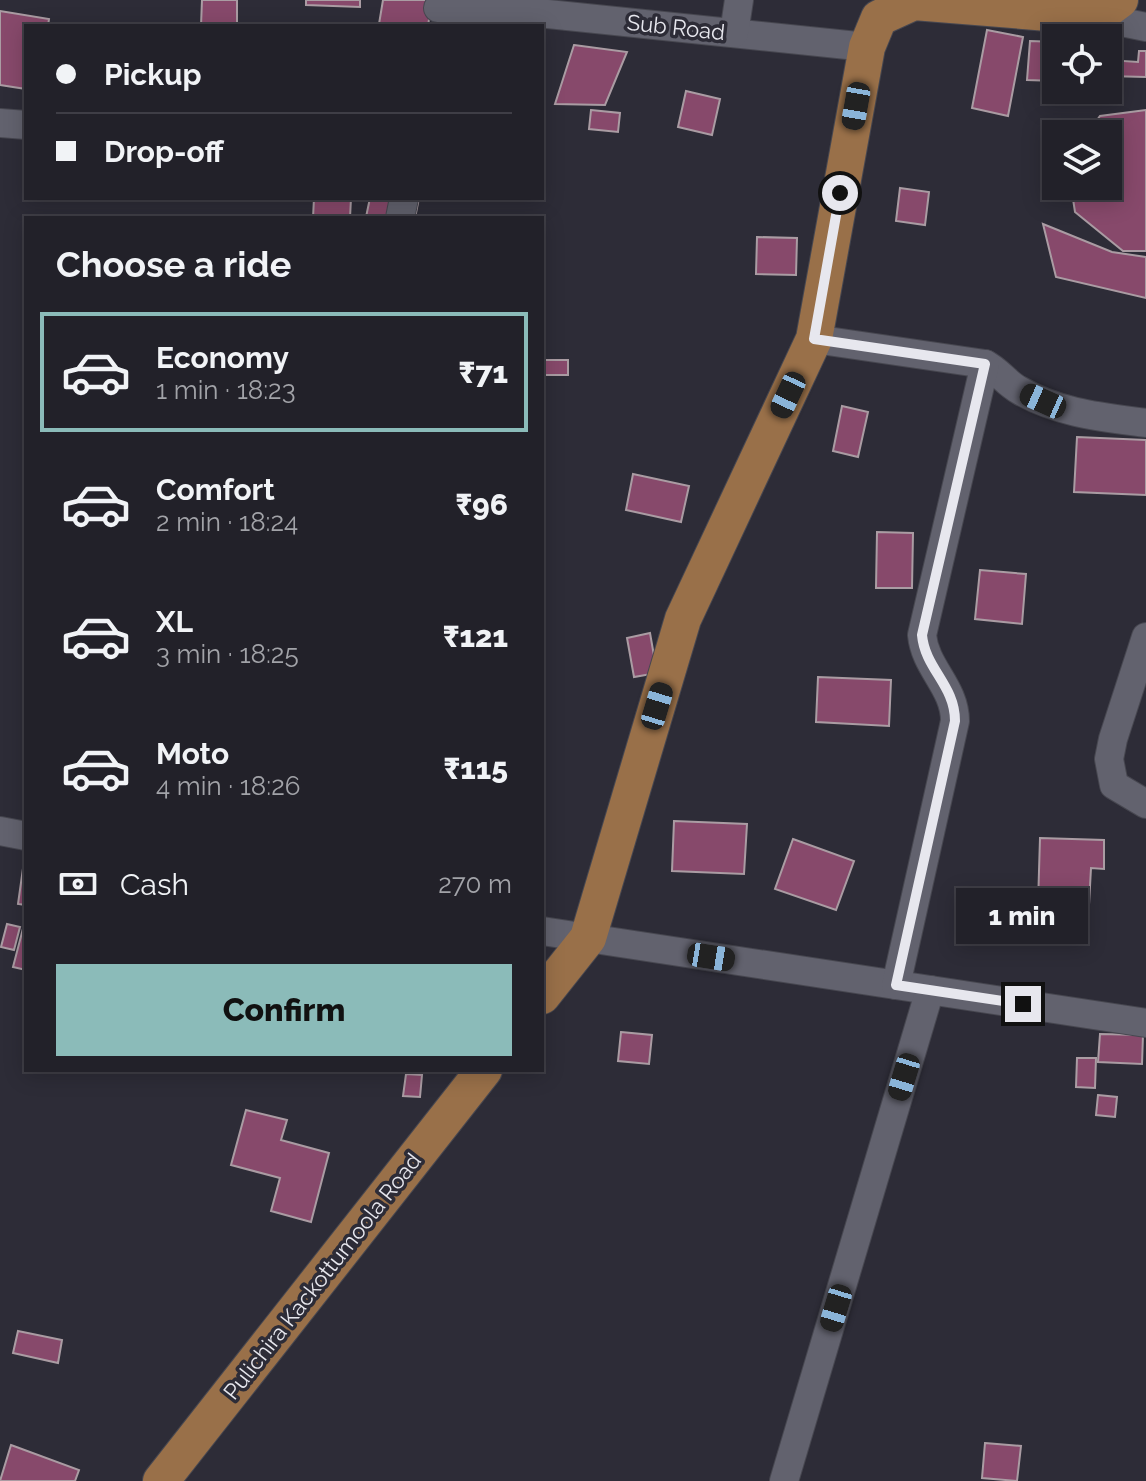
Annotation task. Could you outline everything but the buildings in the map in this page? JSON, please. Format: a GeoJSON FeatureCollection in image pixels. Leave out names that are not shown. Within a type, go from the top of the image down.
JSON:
{"type":"FeatureCollection","features":[{"type":"Feature","properties":{"kind":"main road"},"geometry":{"type":"LineString","coordinates":[[544,993],[588,938],[683,619],[814,339],[867,47],[879,18],[914,2],[1109,8]]}},
{"type":"Feature","properties":{"kind":"main road","name":"Pulichira Kackottumoola Road"},"geometry":{"type":"LineString","coordinates":[[161,1481],[482,1072]]}},
{"type":"Feature","properties":{"kind":"street"},"geometry":{"type":"LineString","coordinates":[[734,33],[739,0]]}},
{"type":"Feature","properties":{"kind":"street"},"geometry":{"type":"LineString","coordinates":[[1109,8],[1146,27]]}},
{"type":"Feature","properties":{"kind":"street","name":"Sub Road"},"geometry":{"type":"LineString","coordinates":[[437,11],[519,11],[867,47]]}},
{"type":"Feature","properties":{"kind":"street"},"geometry":{"type":"LineString","coordinates":[[0,123],[24,125]]}},
{"type":"Feature","properties":{"kind":"street"},"geometry":{"type":"LineString","coordinates":[[814,339],[985,364],[1001,372],[1017,389],[1069,412],[1146,423]]}},
{"type":"Feature","properties":{"kind":"street"},"geometry":{"type":"LineString","coordinates":[[896,985],[955,721],[955,702],[924,652],[922,635],[985,364]]}},
{"type":"Feature","properties":{"kind":"street"},"geometry":{"type":"LineString","coordinates":[[1146,637],[1109,759],[1114,785],[1146,804]]}},
{"type":"Feature","properties":{"kind":"street"},"geometry":{"type":"LineString","coordinates":[[0,831],[24,836]]}},
{"type":"Feature","properties":{"kind":"street"},"geometry":{"type":"LineString","coordinates":[[544,931],[1146,1023]]}},
{"type":"Feature","properties":{"kind":"street"},"geometry":{"type":"LineString","coordinates":[[784,1481],[930,990]]}},
{"type":"Feature","properties":{"kind":"route"},"geometry":{"type":"LineString","coordinates":[[840,193],[814,339],[985,364],[922,635],[924,652],[955,702],[955,721],[896,985],[1023,1004]]}}]}
